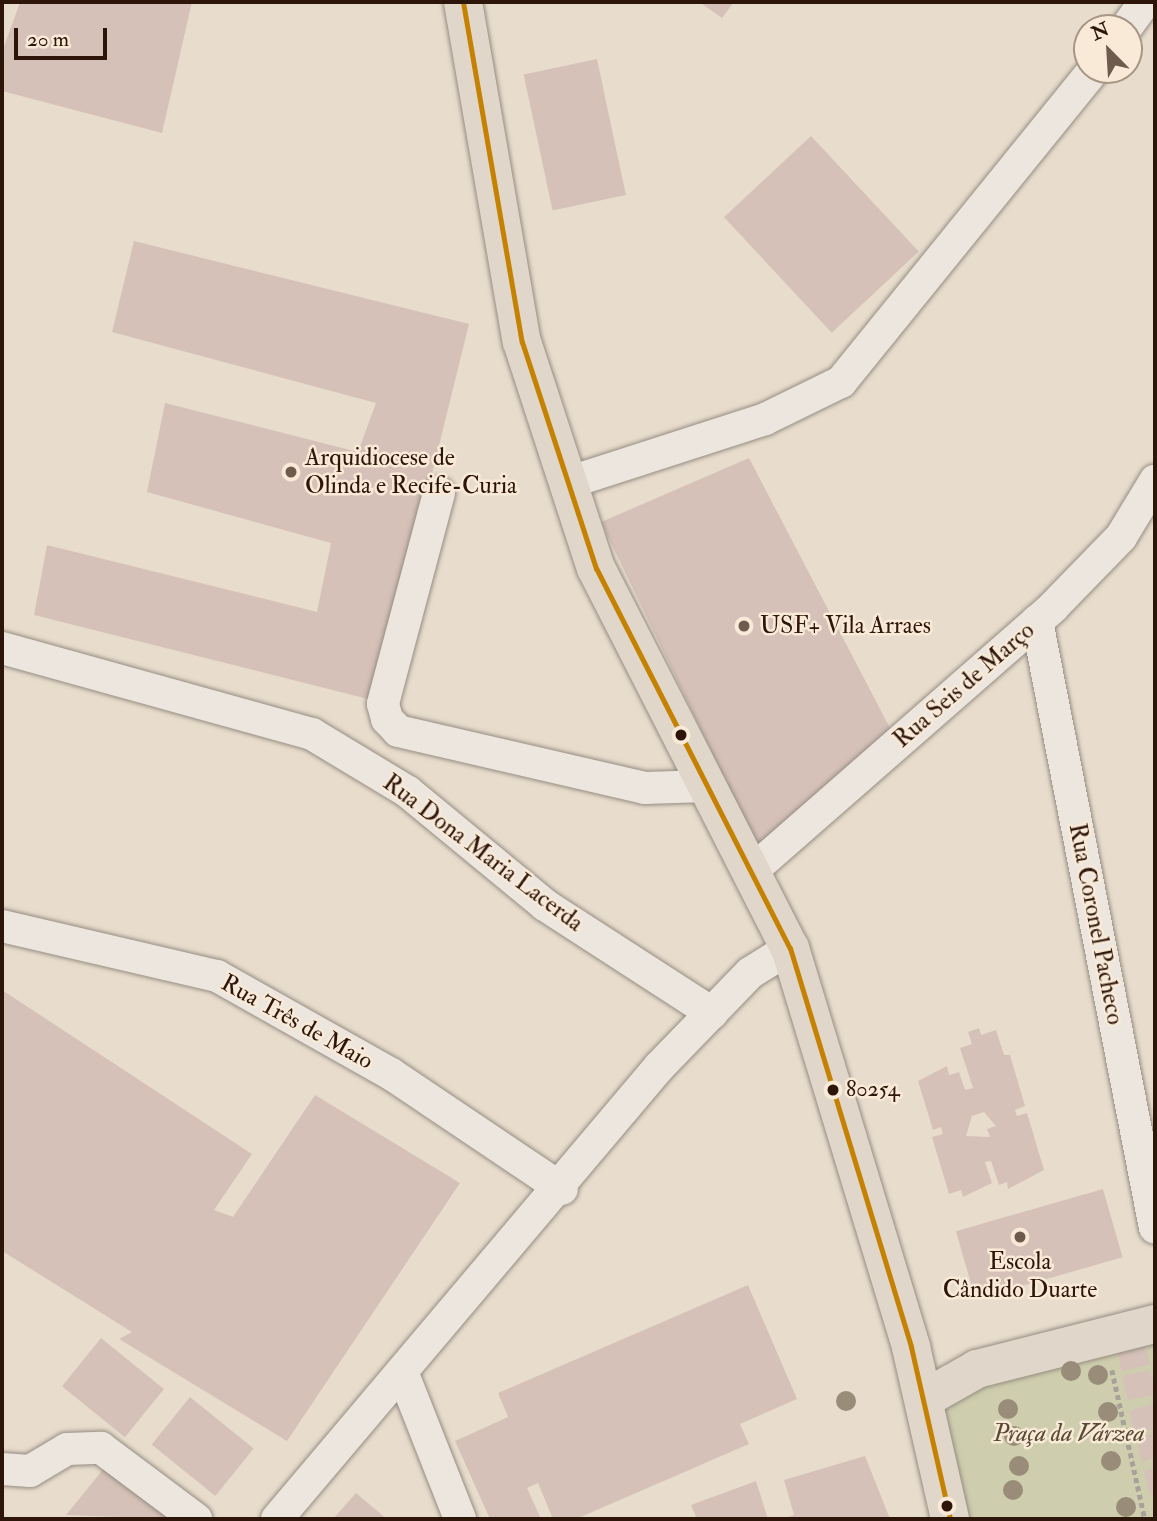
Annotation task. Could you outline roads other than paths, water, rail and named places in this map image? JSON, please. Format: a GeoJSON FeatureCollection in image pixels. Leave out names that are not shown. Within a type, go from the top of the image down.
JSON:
{"type":"FeatureCollection","features":[{"type":"Feature","properties":{"kind":"main road"},"geometry":{"type":"LineString","coordinates":[[463,2],[522,342],[567,483],[596,568],[753,870],[790,948],[911,1347],[950,1519]]}},
{"type":"Feature","properties":{"kind":"main road"},"geometry":{"type":"LineString","coordinates":[[924,1399],[977,1369],[1155,1324]]}},
{"type":"Feature","properties":{"kind":"main road"},"geometry":{"type":"LineString","coordinates":[[911,1347],[977,1369]]}},
{"type":"Feature","properties":{"kind":"street"},"geometry":{"type":"LineString","coordinates":[[567,483],[765,419],[841,382],[1083,84]]}},
{"type":"Feature","properties":{"kind":"street","name":"Rua Seis de Março"},"geometry":{"type":"LineString","coordinates":[[753,870],[1038,621],[1121,537],[1155,481]]}},
{"type":"Feature","properties":{"kind":"street"},"geometry":{"type":"LineString","coordinates":[[439,493],[383,704],[387,719],[398,731],[645,788],[707,786]]}},
{"type":"Feature","properties":{"kind":"street","name":"Rua Coronel Pacheco"},"geometry":{"type":"LineString","coordinates":[[1038,621],[1155,1228]]}},
{"type":"Feature","properties":{"kind":"street","name":"Rua Dona Maria Lacerda"},"geometry":{"type":"LineString","coordinates":[[2,648],[312,734],[408,792],[545,905],[712,1013]]}},
{"type":"Feature","properties":{"kind":"street","name":"Rua Três de Maio"},"geometry":{"type":"LineString","coordinates":[[2,926],[216,976],[381,1068],[562,1189]]}},
{"type":"Feature","properties":{"kind":"street"},"geometry":{"type":"LineString","coordinates":[[277,1519],[562,1189],[659,1068],[750,973],[790,948]]}},
{"type":"Feature","properties":{"kind":"street"},"geometry":{"type":"LineString","coordinates":[[403,1374],[460,1519]]}},
{"type":"Feature","properties":{"kind":"street"},"geometry":{"type":"LineString","coordinates":[[2,1469],[30,1471],[67,1449],[101,1448],[196,1519]]}},
{"type":"Feature","properties":{"kind":"place","name":"Arquidiocese de Olinda e Recife-Curia"},"geometry":{"type":"Point","coordinates":[291,472]}},
{"type":"Feature","properties":{"kind":"place","name":"USF+ Vila Arraes"},"geometry":{"type":"Point","coordinates":[744,626]}},
{"type":"Feature","properties":{"kind":"place","name":"80254"},"geometry":{"type":"Point","coordinates":[833,1090]}},
{"type":"Feature","properties":{"kind":"place","name":"Escola Cândido Duarte"},"geometry":{"type":"Point","coordinates":[1020,1237]}},
{"type":"Feature","properties":{"kind":"park label","name":"Praça da Várzea"},"geometry":{"type":"Point","coordinates":[1069,1434]}}]}
